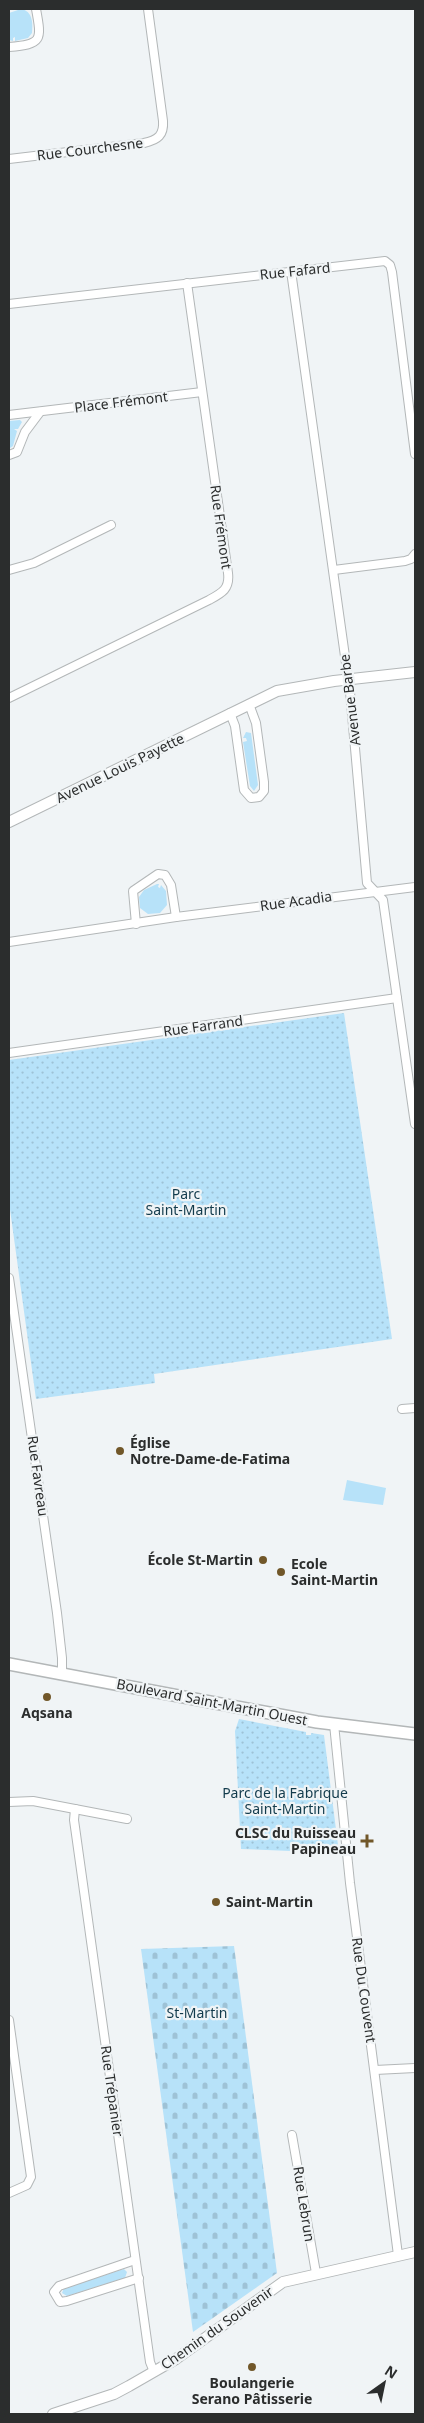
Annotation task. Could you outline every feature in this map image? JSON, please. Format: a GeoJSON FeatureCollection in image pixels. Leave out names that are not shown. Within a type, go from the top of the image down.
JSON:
{"type":"FeatureCollection","features":[{"type":"Feature","properties":{"kind":"main road","name":"Boulevard Saint-Martin Ouest"},"geometry":{"type":"LineString","coordinates":[[9,1664],[334,1724],[415,1734]]}},
{"type":"Feature","properties":{"kind":"street"},"geometry":{"type":"LineString","coordinates":[[9,47],[32,44],[38,40],[40,34],[36,9]]}},
{"type":"Feature","properties":{"kind":"street","name":"Rue Courchesne"},"geometry":{"type":"LineString","coordinates":[[9,159],[144,143],[159,138],[163,132],[163,121],[148,9]]}},
{"type":"Feature","properties":{"kind":"street","name":"Rue Fafard"},"geometry":{"type":"LineString","coordinates":[[9,304],[382,261],[390,265],[415,454]]}},
{"type":"Feature","properties":{"kind":"street","name":"Avenue Barbe"},"geometry":{"type":"LineString","coordinates":[[291,271],[348,679],[367,883],[383,900],[415,1124]]}},
{"type":"Feature","properties":{"kind":"street","name":"Rue Frémont"},"geometry":{"type":"LineString","coordinates":[[9,698],[209,600],[227,588],[228,573],[187,283]]}},
{"type":"Feature","properties":{"kind":"street","name":"Place Frémont"},"geometry":{"type":"LineString","coordinates":[[9,414],[40,412],[202,392]]}},
{"type":"Feature","properties":{"kind":"street"},"geometry":{"type":"LineString","coordinates":[[9,455],[17,452],[25,432],[40,412]]}},
{"type":"Feature","properties":{"kind":"street"},"geometry":{"type":"LineString","coordinates":[[9,570],[34,563],[111,525]]}},
{"type":"Feature","properties":{"kind":"street"},"geometry":{"type":"LineString","coordinates":[[334,570],[411,560],[415,554]]}},
{"type":"Feature","properties":{"kind":"street","name":"Avenue Louis Payette"},"geometry":{"type":"LineString","coordinates":[[9,822],[230,713],[283,690],[348,679],[415,672]]}},
{"type":"Feature","properties":{"kind":"street"},"geometry":{"type":"LineString","coordinates":[[230,713],[235,726],[244,790],[251,798],[259,797],[264,791],[264,782],[256,723],[249,704]]}},
{"type":"Feature","properties":{"kind":"street"},"geometry":{"type":"LineString","coordinates":[[136,924],[132,891],[158,874],[165,876],[171,884],[176,917]]}},
{"type":"Feature","properties":{"kind":"street","name":"Rue Acadia"},"geometry":{"type":"LineString","coordinates":[[9,942],[176,917],[415,886]]}},
{"type":"Feature","properties":{"kind":"street","name":"Rue Farrand"},"geometry":{"type":"LineString","coordinates":[[9,1053],[397,998]]}},
{"type":"Feature","properties":{"kind":"street","name":"Rue Favreau"},"geometry":{"type":"LineString","coordinates":[[9,1278],[10,1304],[57,1613],[62,1674]]}},
{"type":"Feature","properties":{"kind":"street"},"geometry":{"type":"LineString","coordinates":[[402,1409],[415,1408]]}},
{"type":"Feature","properties":{"kind":"street","name":"Rue Du Couvent"},"geometry":{"type":"LineString","coordinates":[[334,1724],[350,1883],[398,2255]]}},
{"type":"Feature","properties":{"kind":"street"},"geometry":{"type":"LineString","coordinates":[[9,1802],[28,1800],[127,1819]]}},
{"type":"Feature","properties":{"kind":"street","name":"Rue Trépanier"},"geometry":{"type":"LineString","coordinates":[[75,1809],[74,1818],[150,2362],[154,2372]]}},
{"type":"Feature","properties":{"kind":"street"},"geometry":{"type":"LineString","coordinates":[[9,2020],[31,2177],[27,2185],[9,2193]]}},
{"type":"Feature","properties":{"kind":"street"},"geometry":{"type":"LineString","coordinates":[[374,2070],[415,2068]]}},
{"type":"Feature","properties":{"kind":"street","name":"Rue Lebrun"},"geometry":{"type":"LineString","coordinates":[[292,2135],[316,2273]]}},
{"type":"Feature","properties":{"kind":"street","name":"Chemin du Souvenir"},"geometry":{"type":"LineString","coordinates":[[60,2413],[117,2393],[154,2372],[176,2359],[279,2284],[316,2273],[415,2252]]}},
{"type":"Feature","properties":{"kind":"street"},"geometry":{"type":"LineString","coordinates":[[136,2260],[59,2286],[54,2292],[60,2302],[67,2301],[139,2278]]}},
{"type":"Feature","properties":{"kind":"green space"},"geometry":{"type":"Polygon","coordinates":[[[21,9],[30,15],[32,33],[28,38],[15,41],[15,37],[13,41],[9,40],[9,13],[21,9]]]}},
{"type":"Feature","properties":{"kind":"green space"},"geometry":{"type":"Polygon","coordinates":[[[20,420],[22,422],[18,429],[14,429],[17,431],[13,446],[10,448],[9,421],[20,420]]]}},
{"type":"Feature","properties":{"kind":"green space"},"geometry":{"type":"Polygon","coordinates":[[[246,732],[251,733],[258,785],[254,791],[250,786],[243,742],[247,741],[246,738],[243,738],[246,732]]]}},
{"type":"Feature","properties":{"kind":"green space"},"geometry":{"type":"Polygon","coordinates":[[[159,884],[158,887],[160,888],[161,885],[166,891],[167,905],[160,913],[148,914],[140,908],[139,897],[144,890],[159,884]]]}},
{"type":"Feature","properties":{"kind":"green space","name":"Parc Saint-Martin"},"geometry":{"type":"Polygon","coordinates":[[[344,1013],[392,1339],[154,1374],[155,1383],[36,1399],[9,1202],[9,1060],[344,1013]]]}},
{"type":"Feature","properties":{"kind":"green space"},"geometry":{"type":"Polygon","coordinates":[[[347,1480],[386,1488],[383,1505],[343,1500],[347,1480]]]}},
{"type":"Feature","properties":{"kind":"green space","name":"Parc de la Fabrique Saint-Martin"},"geometry":{"type":"Polygon","coordinates":[[[239,1719],[306,1732],[306,1735],[311,1735],[311,1733],[324,1735],[339,1853],[241,1849],[235,1731],[239,1719]]]}},
{"type":"Feature","properties":{"kind":"green space","name":"St-Martin"},"geometry":{"type":"Polygon","coordinates":[[[234,1946],[277,2273],[193,2332],[141,1949],[234,1946]]]}},
{"type":"Feature","properties":{"kind":"green space"},"geometry":{"type":"Polygon","coordinates":[[[124,2269],[127,2272],[125,2278],[67,2296],[62,2293],[64,2288],[124,2269]]]}},
{"type":"Feature","properties":{"kind":"place","name":"Église Notre-Dame-de-Fatima"},"geometry":{"type":"Point","coordinates":[120,1451]}},
{"type":"Feature","properties":{"kind":"place","name":"École St-Martin"},"geometry":{"type":"Point","coordinates":[263,1560]}},
{"type":"Feature","properties":{"kind":"place","name":"Ecole Saint-Martin"},"geometry":{"type":"Point","coordinates":[281,1572]}},
{"type":"Feature","properties":{"kind":"place","name":"Aqsana"},"geometry":{"type":"Point","coordinates":[47,1697]}},
{"type":"Feature","properties":{"kind":"place","name":"CLSC du Ruisseau Papineau"},"geometry":{"type":"Point","coordinates":[367,1841]}},
{"type":"Feature","properties":{"kind":"place","name":"Saint-Martin"},"geometry":{"type":"Point","coordinates":[216,1902]}},
{"type":"Feature","properties":{"kind":"place","name":"Boulangerie Serano Pâtisserie"},"geometry":{"type":"Point","coordinates":[252,2367]}}]}
